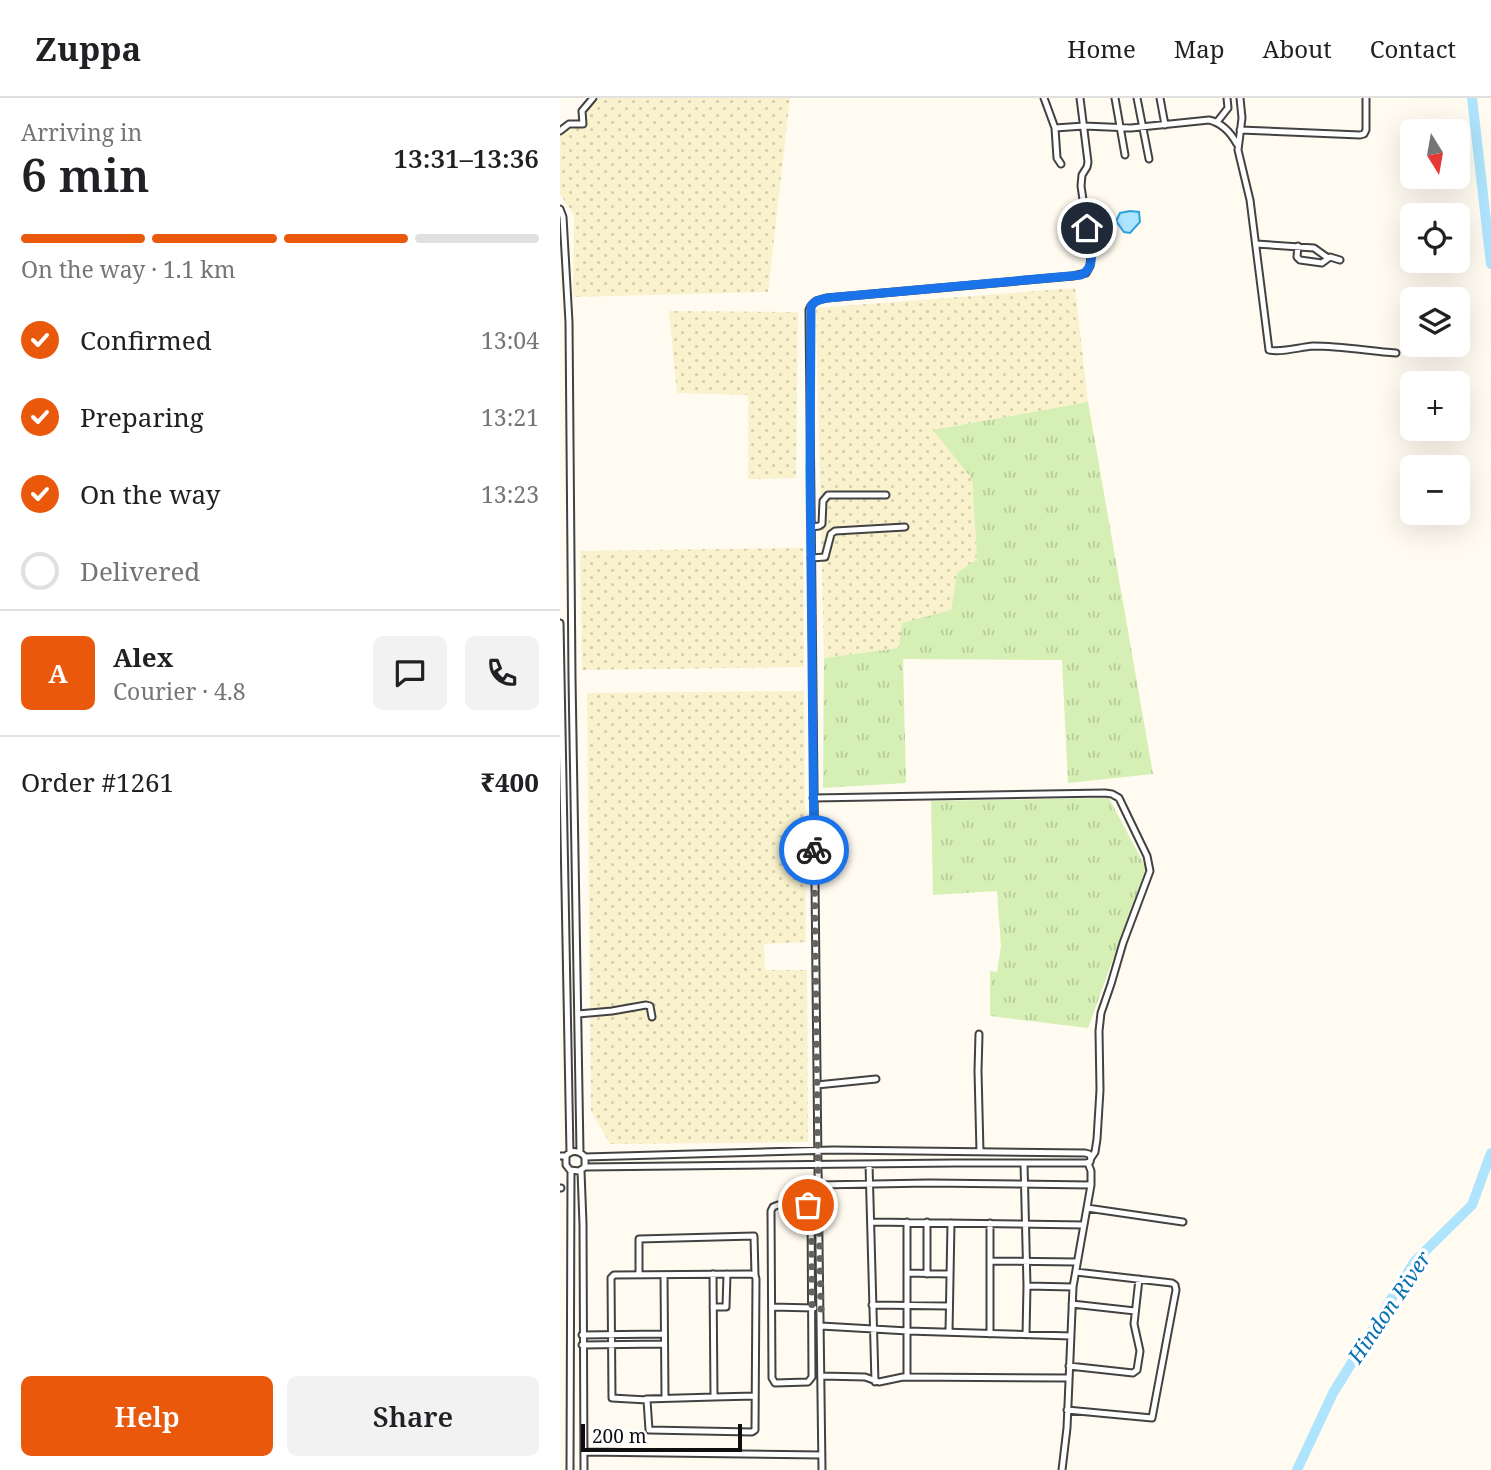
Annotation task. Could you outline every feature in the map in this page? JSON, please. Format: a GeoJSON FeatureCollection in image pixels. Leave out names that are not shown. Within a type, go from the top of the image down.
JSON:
{"type":"FeatureCollection","features":[{"type":"Feature","properties":{"kind":"street"},"geometry":{"type":"LineString","coordinates":[[560,131],[569,124],[583,124],[582,111],[593,98]]}},
{"type":"Feature","properties":{"kind":"street"},"geometry":{"type":"LineString","coordinates":[[1044,98],[1055,128],[1057,158],[1061,164]]}},
{"type":"Feature","properties":{"kind":"street"},"geometry":{"type":"LineString","coordinates":[[822,1470],[813,798],[811,306],[816,301],[827,298],[1086,273],[1091,260],[1081,186],[1082,175],[1088,162],[1080,98]]}},
{"type":"Feature","properties":{"kind":"street"},"geometry":{"type":"LineString","coordinates":[[1115,98],[1125,155]]}},
{"type":"Feature","properties":{"kind":"street"},"geometry":{"type":"LineString","coordinates":[[1137,98],[1149,159]]}},
{"type":"Feature","properties":{"kind":"street"},"geometry":{"type":"LineString","coordinates":[[1160,98],[1165,125]]}},
{"type":"Feature","properties":{"kind":"street"},"geometry":{"type":"LineString","coordinates":[[1217,122],[1228,108],[1227,98]]}},
{"type":"Feature","properties":{"kind":"street"},"geometry":{"type":"LineString","coordinates":[[1240,98],[1242,115],[1238,146],[1250,200],[1268,348],[1270,351],[1318,346],[1396,353]]}},
{"type":"Feature","properties":{"kind":"street"},"geometry":{"type":"LineString","coordinates":[[1240,130],[1364,134],[1366,98]]}},
{"type":"Feature","properties":{"kind":"street"},"geometry":{"type":"LineString","coordinates":[[1055,128],[1143,127],[1202,120],[1217,122],[1230,133],[1238,146]]}},
{"type":"Feature","properties":{"kind":"street"},"geometry":{"type":"LineString","coordinates":[[560,209],[568,316],[576,905],[583,1169],[584,1470]]}},
{"type":"Feature","properties":{"kind":"street"},"geometry":{"type":"LineString","coordinates":[[1256,244],[1317,248],[1328,258]]}},
{"type":"Feature","properties":{"kind":"street"},"geometry":{"type":"LineString","coordinates":[[1298,246],[1299,260],[1322,263],[1333,257],[1340,260]]}},
{"type":"Feature","properties":{"kind":"street"},"geometry":{"type":"LineString","coordinates":[[560,317],[568,316]]}},
{"type":"Feature","properties":{"kind":"street"},"geometry":{"type":"LineString","coordinates":[[811,527],[822,524],[823,501],[828,495],[886,495]]}},
{"type":"Feature","properties":{"kind":"street"},"geometry":{"type":"LineString","coordinates":[[811,558],[825,557],[831,534],[835,531],[905,527]]}},
{"type":"Feature","properties":{"kind":"street"},"geometry":{"type":"LineString","coordinates":[[560,623],[563,998],[568,1074],[563,1165],[571,1171],[1089,1160]]}},
{"type":"Feature","properties":{"kind":"street"},"geometry":{"type":"LineString","coordinates":[[813,798],[1105,793],[1119,798],[1147,856],[1150,870],[1101,1013],[1098,1126],[1096,1150],[1089,1160]]}},
{"type":"Feature","properties":{"kind":"street"},"geometry":{"type":"LineString","coordinates":[[563,904],[576,905]]}},
{"type":"Feature","properties":{"kind":"street"},"geometry":{"type":"LineString","coordinates":[[578,1014],[646,1005],[650,1006],[652,1017]]}},
{"type":"Feature","properties":{"kind":"street"},"geometry":{"type":"LineString","coordinates":[[979,1034],[980,1152]]}},
{"type":"Feature","properties":{"kind":"street"},"geometry":{"type":"LineString","coordinates":[[560,1075],[568,1074]]}},
{"type":"Feature","properties":{"kind":"street"},"geometry":{"type":"LineString","coordinates":[[817,1085],[876,1079]]}},
{"type":"Feature","properties":{"kind":"street"},"geometry":{"type":"LineString","coordinates":[[565,1155],[818,1151],[1089,1154],[1091,1185],[1073,1287],[1062,1470]]}},
{"type":"Feature","properties":{"kind":"street"},"geometry":{"type":"LineString","coordinates":[[1024,1163],[1027,1335]]}},
{"type":"Feature","properties":{"kind":"street"},"geometry":{"type":"LineString","coordinates":[[869,1164],[875,1382]]}},
{"type":"Feature","properties":{"kind":"street"},"geometry":{"type":"LineString","coordinates":[[570,1470],[571,1171]]}},
{"type":"Feature","properties":{"kind":"street"},"geometry":{"type":"LineString","coordinates":[[818,1185],[1091,1185]]}},
{"type":"Feature","properties":{"kind":"street"},"geometry":{"type":"LineString","coordinates":[[778,1205],[809,1206],[811,1379],[806,1382],[775,1383],[772,1378],[772,1307],[772,1208],[778,1205]]}},
{"type":"Feature","properties":{"kind":"street"},"geometry":{"type":"LineString","coordinates":[[1087,1209],[1184,1222]]}},
{"type":"Feature","properties":{"kind":"street"},"geometry":{"type":"LineString","coordinates":[[871,1222],[1084,1225]]}},
{"type":"Feature","properties":{"kind":"street"},"geometry":{"type":"LineString","coordinates":[[907,1222],[907,1377]]}},
{"type":"Feature","properties":{"kind":"street"},"geometry":{"type":"LineString","coordinates":[[927,1223],[927,1274]]}},
{"type":"Feature","properties":{"kind":"street"},"geometry":{"type":"LineString","coordinates":[[949,1332],[951,1223]]}},
{"type":"Feature","properties":{"kind":"street"},"geometry":{"type":"LineString","coordinates":[[990,1223],[990,1334]]}},
{"type":"Feature","properties":{"kind":"street"},"geometry":{"type":"LineString","coordinates":[[639,1275],[639,1239],[754,1236],[755,1430],[649,1430],[646,1399]]}},
{"type":"Feature","properties":{"kind":"street"},"geometry":{"type":"LineString","coordinates":[[990,1261],[1077,1262]]}},
{"type":"Feature","properties":{"kind":"street"},"geometry":{"type":"LineString","coordinates":[[1067,1410],[1147,1419],[1153,1417],[1176,1287],[1172,1283],[1076,1272]]}},
{"type":"Feature","properties":{"kind":"street"},"geometry":{"type":"LineString","coordinates":[[908,1273],[950,1274]]}},
{"type":"Feature","properties":{"kind":"street"},"geometry":{"type":"LineString","coordinates":[[713,1274],[714,1397]]}},
{"type":"Feature","properties":{"kind":"street"},"geometry":{"type":"LineString","coordinates":[[713,1307],[726,1307],[727,1274]]}},
{"type":"Feature","properties":{"kind":"street"},"geometry":{"type":"LineString","coordinates":[[664,1275],[665,1398]]}},
{"type":"Feature","properties":{"kind":"street"},"geometry":{"type":"LineString","coordinates":[[755,1275],[611,1277],[612,1398],[755,1396]]}},
{"type":"Feature","properties":{"kind":"street"},"geometry":{"type":"LineString","coordinates":[[1069,1366],[1136,1372],[1140,1354],[1135,1330],[1139,1279]]}},
{"type":"Feature","properties":{"kind":"street"},"geometry":{"type":"LineString","coordinates":[[1027,1286],[1073,1287]]}},
{"type":"Feature","properties":{"kind":"street"},"geometry":{"type":"LineString","coordinates":[[872,1304],[949,1306]]}},
{"type":"Feature","properties":{"kind":"street"},"geometry":{"type":"LineString","coordinates":[[1072,1304],[1135,1311]]}},
{"type":"Feature","properties":{"kind":"street"},"geometry":{"type":"LineString","coordinates":[[772,1307],[821,1309]]}},
{"type":"Feature","properties":{"kind":"street"},"geometry":{"type":"LineString","coordinates":[[821,1326],[1071,1336]]}},
{"type":"Feature","properties":{"kind":"street"},"geometry":{"type":"LineString","coordinates":[[582,1335],[664,1334]]}},
{"type":"Feature","properties":{"kind":"street"},"geometry":{"type":"LineString","coordinates":[[582,1345],[664,1344]]}},
{"type":"Feature","properties":{"kind":"street"},"geometry":{"type":"LineString","coordinates":[[560,1371],[570,1371]]}},
{"type":"Feature","properties":{"kind":"street"},"geometry":{"type":"LineString","coordinates":[[822,1376],[865,1377],[875,1382],[907,1377],[1068,1378]]}},
{"type":"Feature","properties":{"kind":"street"},"geometry":{"type":"LineString","coordinates":[[584,1452],[822,1455]]}},
{"type":"Feature","properties":{"kind":"shaded area"},"geometry":{"type":"Polygon","coordinates":[[[598,98],[790,98],[768,292],[573,297],[574,215],[560,194],[560,136],[598,98]]]}},
{"type":"Feature","properties":{"kind":"shaded area"},"geometry":{"type":"Polygon","coordinates":[[[1075,288],[1088,402],[934,430],[972,479],[977,559],[957,573],[951,610],[903,623],[899,648],[824,658],[816,308],[1075,288]]]}},
{"type":"Feature","properties":{"kind":"shaded area"},"geometry":{"type":"Polygon","coordinates":[[[669,311],[798,312],[796,478],[748,479],[748,395],[677,393],[669,311]]]}},
{"type":"Feature","properties":{"kind":"shaded area"},"geometry":{"type":"Polygon","coordinates":[[[803,548],[804,667],[582,670],[580,551],[803,548]]]}},
{"type":"Feature","properties":{"kind":"shaded area"},"geometry":{"type":"Polygon","coordinates":[[[804,691],[806,942],[764,944],[765,970],[807,970],[808,1142],[610,1144],[591,1111],[587,693],[804,691]]]}},
{"type":"Feature","properties":{"kind":"green space"},"geometry":{"type":"Polygon","coordinates":[[[1088,402],[1153,774],[1068,783],[1062,660],[903,659],[906,783],[823,788],[824,658],[899,648],[902,623],[951,610],[957,573],[977,559],[972,479],[933,430],[1088,402]]]}},
{"type":"Feature","properties":{"kind":"green space"},"geometry":{"type":"Polygon","coordinates":[[[1109,798],[1146,868],[1088,1028],[990,1016],[990,971],[997,972],[1001,946],[997,891],[933,895],[931,801],[1109,798]]]}},
{"type":"Feature","properties":{"kind":"water"},"geometry":{"type":"Polygon","coordinates":[[[1139,212],[1140,222],[1130,233],[1124,232],[1116,221],[1120,213],[1139,212]]]}},
{"type":"Feature","properties":{"kind":"waterway","name":"Hindon River"},"geometry":{"type":"LineString","coordinates":[[1472,98],[1491,264]]}},
{"type":"Feature","properties":{"kind":"waterway","name":"Hindon River"},"geometry":{"type":"LineString","coordinates":[[1297,1470],[1333,1393],[1415,1261],[1472,1205],[1491,1153]]}},
{"type":"Feature","properties":{"kind":"way so far"},"geometry":{"type":"LineString","coordinates":[[808,1205],[811,1208],[812,1308],[821,1309],[814,850]]}},
{"type":"Feature","properties":{"kind":"route"},"geometry":{"type":"LineString","coordinates":[[814,850],[809,310],[813,303],[827,298],[1081,275],[1086,273],[1091,260],[1087,228]]}}]}
